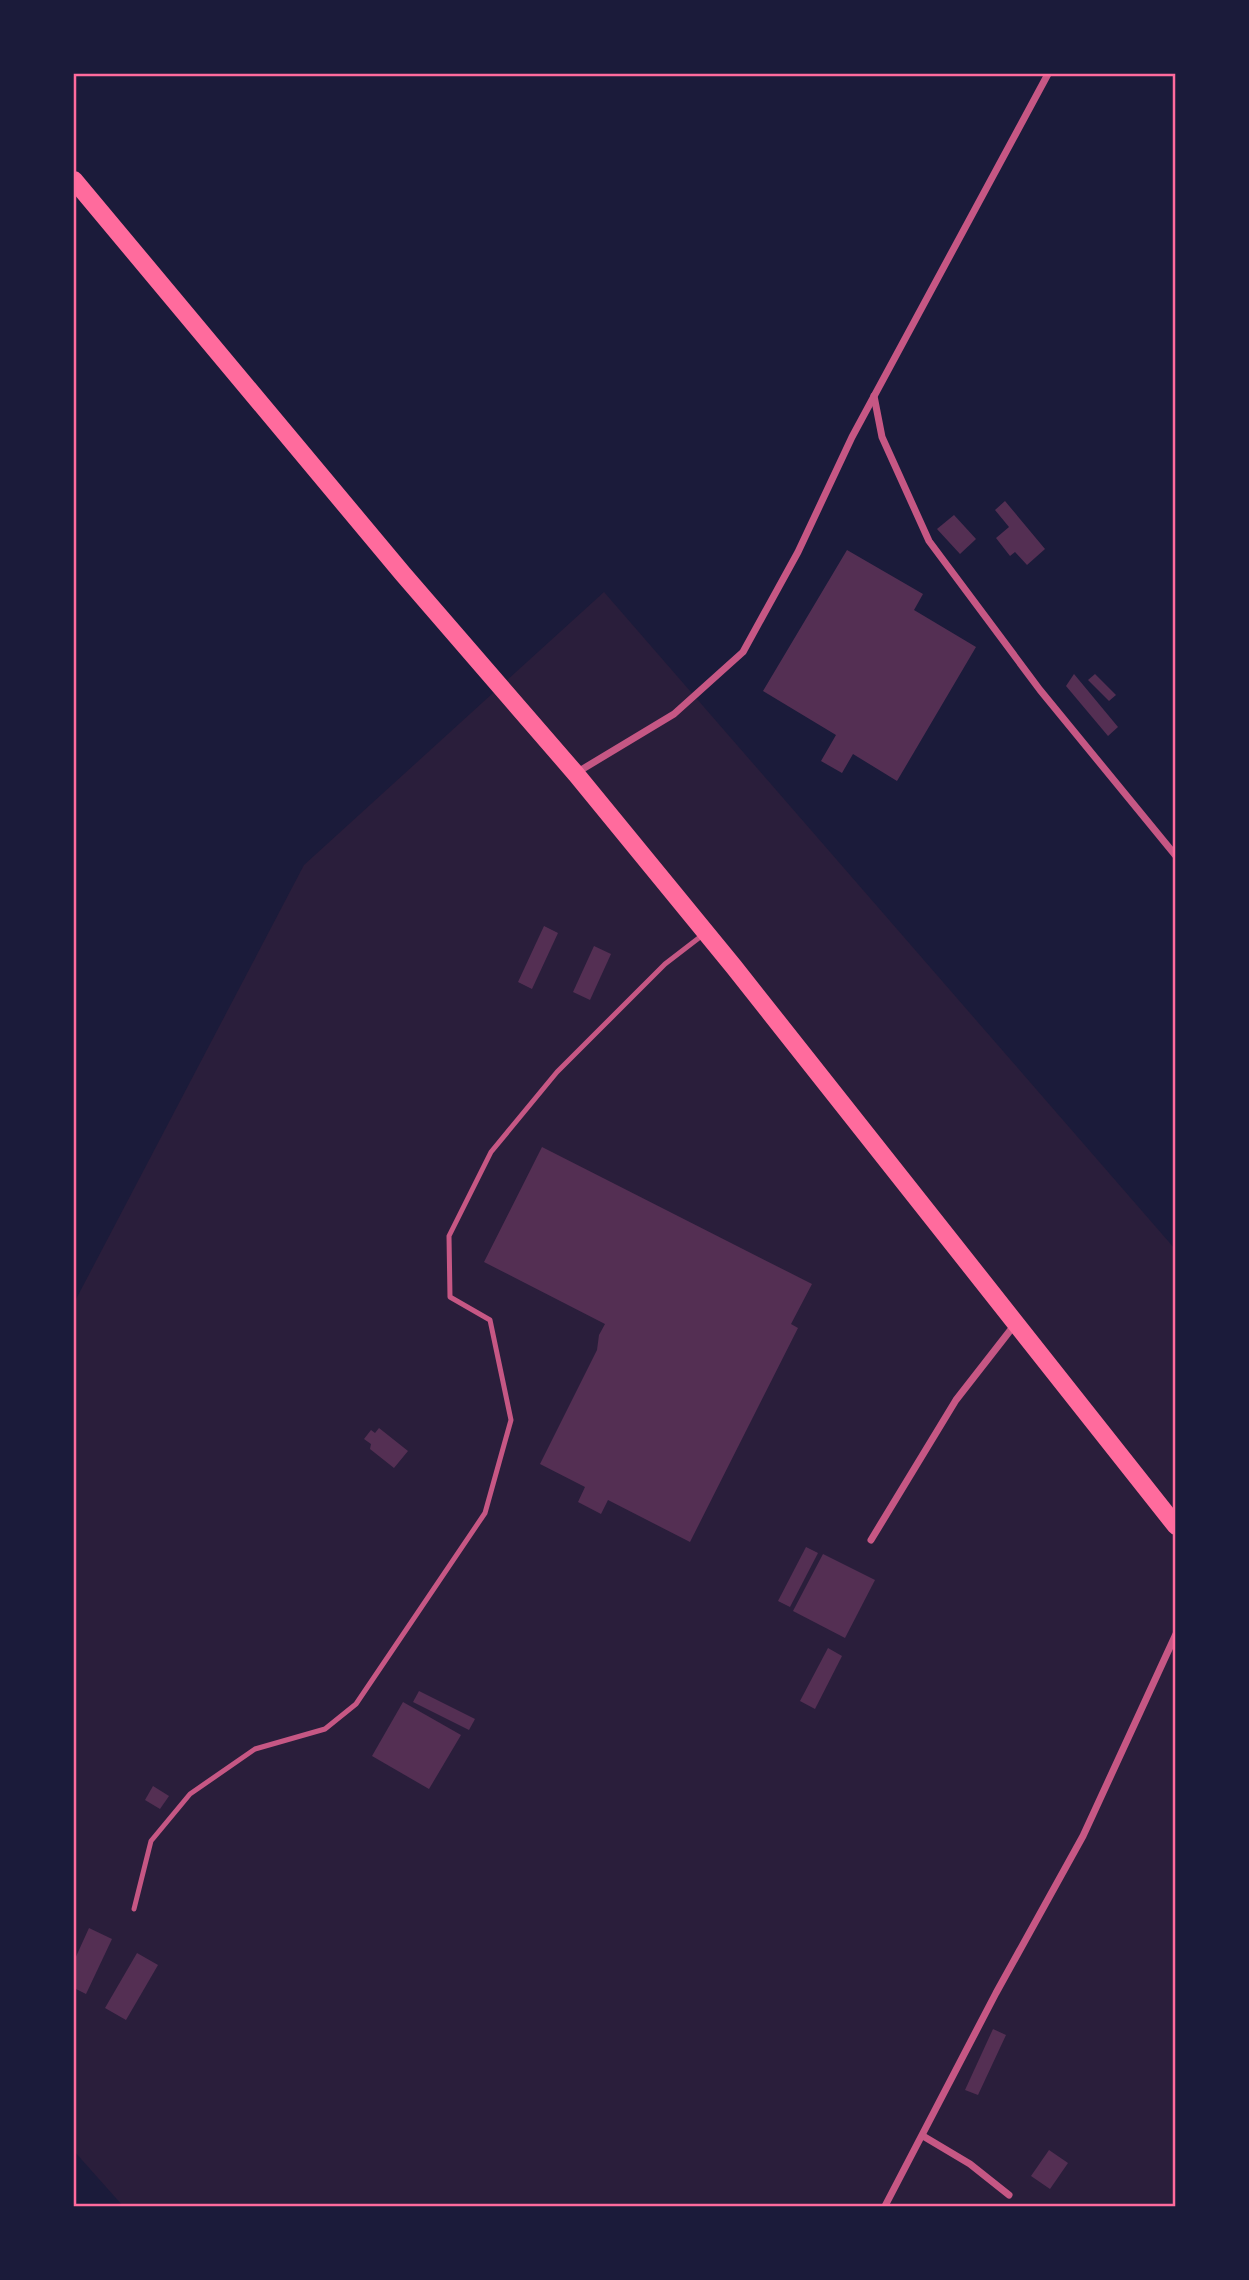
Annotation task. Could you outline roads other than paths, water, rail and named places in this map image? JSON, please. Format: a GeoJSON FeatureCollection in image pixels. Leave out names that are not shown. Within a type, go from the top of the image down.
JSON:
{"type":"FeatureCollection","features":[{"type":"Feature","properties":{"kind":"main road"},"geometry":{"type":"LineString","coordinates":[[74,180],[403,574],[576,774],[1017,1322],[1175,1527]]}},
{"type":"Feature","properties":{"kind":"street"},"geometry":{"type":"LineString","coordinates":[[576,774],[674,714],[743,652],[798,552],[874,396],[1048,74]]}},
{"type":"Feature","properties":{"kind":"street"},"geometry":{"type":"LineString","coordinates":[[874,396],[882,437],[929,541],[1040,690],[1175,856]]}},
{"type":"Feature","properties":{"kind":"street"},"geometry":{"type":"LineString","coordinates":[[871,1540],[956,1400],[1017,1322]]}},
{"type":"Feature","properties":{"kind":"street"},"geometry":{"type":"LineString","coordinates":[[885,2207],[996,1993],[1083,1836],[1175,1634]]}},
{"type":"Feature","properties":{"kind":"street"},"geometry":{"type":"LineString","coordinates":[[923,2136],[970,2164],[1009,2194]]}},
{"type":"Feature","properties":{"kind":"lane"},"geometry":{"type":"LineString","coordinates":[[134,1909],[151,1841],[190,1794],[255,1749],[325,1729],[356,1704],[485,1513],[511,1420],[490,1320],[450,1297],[449,1236],[491,1152],[557,1072],[664,964],[705,933]]}}]}
